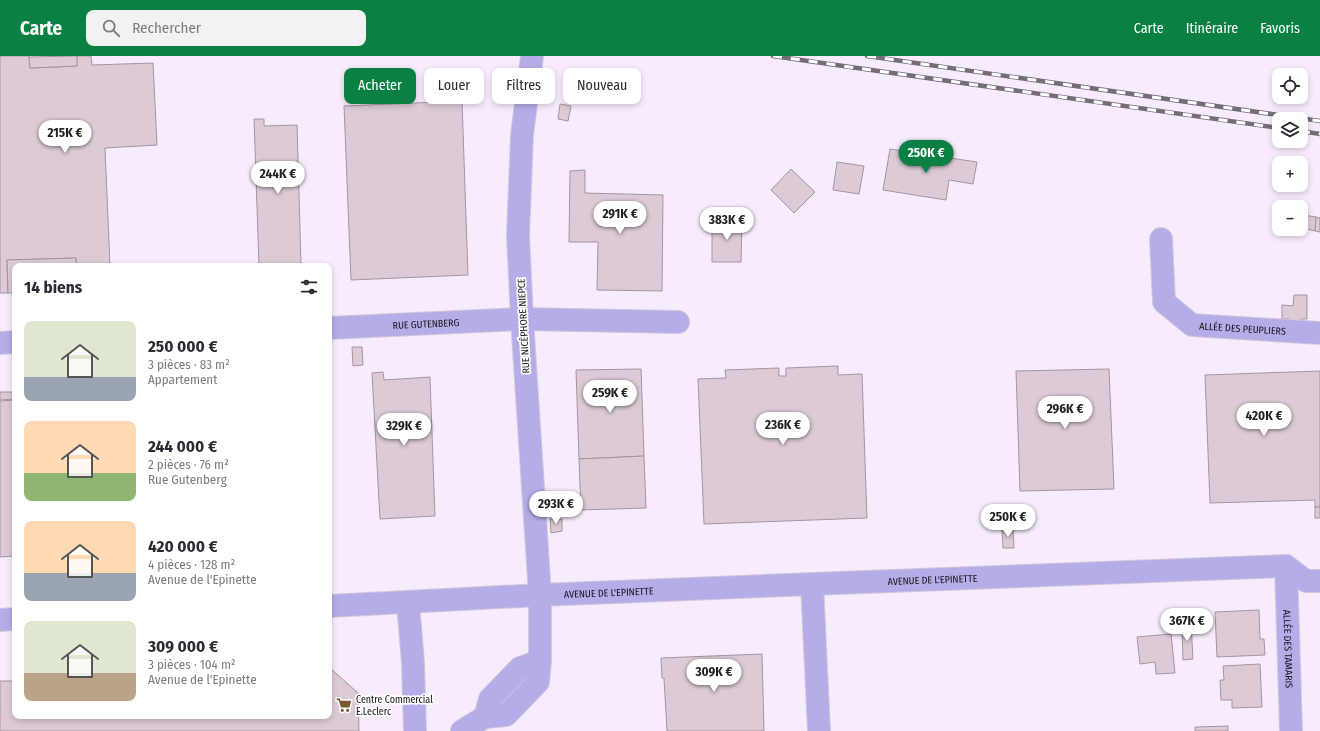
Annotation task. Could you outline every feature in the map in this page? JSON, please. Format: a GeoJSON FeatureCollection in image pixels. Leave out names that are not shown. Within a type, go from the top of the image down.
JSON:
{"type":"FeatureCollection","features":[{"type":"Feature","properties":{"kind":"street","name":"RUE NICÉPHORE NIEPCE"},"geometry":{"type":"LineString","coordinates":[[462,731],[485,717],[506,715],[538,682],[540,661],[540,595],[518,235],[522,135],[532,56]]}},
{"type":"Feature","properties":{"kind":"street","name":"ALLÉE DES PEUPLIERS"},"geometry":{"type":"LineString","coordinates":[[1161,239],[1164,302],[1192,325],[1320,333]]}},
{"type":"Feature","properties":{"kind":"street","name":"RUE GUTENBERG"},"geometry":{"type":"LineString","coordinates":[[332,328],[522,319],[678,322]]}},
{"type":"Feature","properties":{"kind":"street"},"geometry":{"type":"LineString","coordinates":[[0,342],[12,342]]}},
{"type":"Feature","properties":{"kind":"street","name":"AVENUE DE L'EPINETTE"},"geometry":{"type":"LineString","coordinates":[[408,603],[540,595],[1286,566]]}},
{"type":"Feature","properties":{"kind":"street"},"geometry":{"type":"LineString","coordinates":[[1286,566],[1306,581],[1320,581]]}},
{"type":"Feature","properties":{"kind":"street","name":"ALLÉE DES TAMARIS"},"geometry":{"type":"LineString","coordinates":[[1286,566],[1291,731]]}},
{"type":"Feature","properties":{"kind":"street"},"geometry":{"type":"LineString","coordinates":[[812,584],[819,731]]}},
{"type":"Feature","properties":{"kind":"street"},"geometry":{"type":"LineString","coordinates":[[332,606],[408,603],[413,664],[414,731]]}},
{"type":"Feature","properties":{"kind":"street"},"geometry":{"type":"LineString","coordinates":[[0,620],[12,619]]}},
{"type":"Feature","properties":{"kind":"building"},"geometry":{"type":"Polygon","coordinates":[[[0,56],[29,56],[30,68],[77,66],[77,56],[91,56],[92,65],[153,63],[157,145],[105,148],[110,263],[76,263],[76,258],[7,260],[8,293],[0,293],[0,56]]]}},
{"type":"Feature","properties":{"kind":"building"},"geometry":{"type":"Polygon","coordinates":[[[77,56],[77,66],[30,68],[29,57],[77,56]]]}},
{"type":"Feature","properties":{"kind":"building"},"geometry":{"type":"Polygon","coordinates":[[[416,103],[462,104],[468,275],[351,280],[344,106],[416,103]]]}},
{"type":"Feature","properties":{"kind":"building"},"geometry":{"type":"Polygon","coordinates":[[[560,104],[571,106],[568,121],[558,119],[560,104]]]}},
{"type":"Feature","properties":{"kind":"building"},"geometry":{"type":"Polygon","coordinates":[[[254,119],[264,119],[264,126],[297,125],[301,263],[259,263],[254,119]]]}},
{"type":"Feature","properties":{"kind":"building"},"geometry":{"type":"Polygon","coordinates":[[[890,149],[977,162],[973,184],[949,180],[946,200],[883,190],[890,149]]]}},
{"type":"Feature","properties":{"kind":"building"},"geometry":{"type":"Polygon","coordinates":[[[837,162],[864,166],[859,194],[833,190],[837,162]]]}},
{"type":"Feature","properties":{"kind":"building"},"geometry":{"type":"Polygon","coordinates":[[[791,169],[815,192],[794,213],[771,190],[791,169]]]}},
{"type":"Feature","properties":{"kind":"building"},"geometry":{"type":"Polygon","coordinates":[[[585,170],[585,193],[663,195],[662,291],[597,290],[598,242],[569,242],[570,171],[585,170]]]}},
{"type":"Feature","properties":{"kind":"building"},"geometry":{"type":"Polygon","coordinates":[[[1308,216],[1316,217],[1315,231],[1308,229],[1308,216]]]}},
{"type":"Feature","properties":{"kind":"building"},"geometry":{"type":"Polygon","coordinates":[[[1316,217],[1320,218],[1320,232],[1315,231],[1316,217]]]}},
{"type":"Feature","properties":{"kind":"building"},"geometry":{"type":"Polygon","coordinates":[[[742,219],[741,262],[712,262],[712,220],[742,219]]]}},
{"type":"Feature","properties":{"kind":"building"},"geometry":{"type":"Polygon","coordinates":[[[76,258],[76,263],[12,263],[12,293],[8,293],[7,260],[76,258]]]}},
{"type":"Feature","properties":{"kind":"building"},"geometry":{"type":"Polygon","coordinates":[[[1294,295],[1307,295],[1307,319],[1300,319],[1300,325],[1290,325],[1290,319],[1282,319],[1282,305],[1293,306],[1294,295]]]}},
{"type":"Feature","properties":{"kind":"building"},"geometry":{"type":"Polygon","coordinates":[[[352,347],[362,347],[363,365],[353,366],[352,347]]]}},
{"type":"Feature","properties":{"kind":"building"},"geometry":{"type":"Polygon","coordinates":[[[838,366],[838,375],[862,374],[867,518],[704,524],[698,379],[726,378],[725,370],[779,368],[779,376],[786,376],[786,368],[838,366]]]}},
{"type":"Feature","properties":{"kind":"building"},"geometry":{"type":"Polygon","coordinates":[[[641,369],[644,456],[579,459],[576,370],[641,369]]]}},
{"type":"Feature","properties":{"kind":"building"},"geometry":{"type":"Polygon","coordinates":[[[1109,369],[1114,489],[1020,491],[1016,371],[1109,369]]]}},
{"type":"Feature","properties":{"kind":"building"},"geometry":{"type":"Polygon","coordinates":[[[1320,371],[1320,507],[1315,507],[1315,500],[1210,503],[1205,375],[1320,371]]]}},
{"type":"Feature","properties":{"kind":"building"},"geometry":{"type":"Polygon","coordinates":[[[383,372],[384,380],[430,377],[435,516],[380,519],[372,373],[383,372]]]}},
{"type":"Feature","properties":{"kind":"building"},"geometry":{"type":"Polygon","coordinates":[[[0,392],[12,392],[12,399],[0,400],[0,392]]]}},
{"type":"Feature","properties":{"kind":"building"},"geometry":{"type":"Polygon","coordinates":[[[12,400],[12,556],[0,557],[0,401],[12,400]]]}},
{"type":"Feature","properties":{"kind":"building"},"geometry":{"type":"Polygon","coordinates":[[[644,456],[646,508],[581,510],[579,459],[644,456]]]}},
{"type":"Feature","properties":{"kind":"building"},"geometry":{"type":"Polygon","coordinates":[[[1315,507],[1320,507],[1320,518],[1315,518],[1315,507]]]}},
{"type":"Feature","properties":{"kind":"building"},"geometry":{"type":"Polygon","coordinates":[[[550,519],[562,519],[562,531],[551,533],[550,519]]]}},
{"type":"Feature","properties":{"kind":"building"},"geometry":{"type":"Polygon","coordinates":[[[1002,529],[1013,529],[1014,548],[1003,548],[1002,529]]]}},
{"type":"Feature","properties":{"kind":"building"},"geometry":{"type":"Polygon","coordinates":[[[1259,610],[1260,639],[1264,639],[1265,655],[1217,657],[1215,612],[1259,610]]]}},
{"type":"Feature","properties":{"kind":"building"},"geometry":{"type":"Polygon","coordinates":[[[1182,623],[1191,623],[1193,659],[1183,660],[1182,623]]]}},
{"type":"Feature","properties":{"kind":"building"},"geometry":{"type":"Polygon","coordinates":[[[1171,634],[1175,673],[1156,674],[1155,662],[1140,664],[1137,637],[1171,634]]]}},
{"type":"Feature","properties":{"kind":"building"},"geometry":{"type":"Polygon","coordinates":[[[762,654],[764,731],[667,731],[664,678],[662,678],[661,658],[762,654]]]}},
{"type":"Feature","properties":{"kind":"building"},"geometry":{"type":"Polygon","coordinates":[[[1260,664],[1262,707],[1232,708],[1232,700],[1221,700],[1220,680],[1224,680],[1223,666],[1260,664]]]}},
{"type":"Feature","properties":{"kind":"building","name":"Centre Commercial E.Leclerc"},"geometry":{"type":"Polygon","coordinates":[[[332,670],[358,693],[359,731],[0,731],[0,681],[12,681],[12,719],[332,719],[332,670]]]}},
{"type":"Feature","properties":{"kind":"building"},"geometry":{"type":"Polygon","coordinates":[[[1228,726],[1228,731],[1195,731],[1195,727],[1228,726]]]}},
{"type":"Feature","properties":{"kind":"railway"},"geometry":{"type":"LineString","coordinates":[[773,56],[1272,127]]}},
{"type":"Feature","properties":{"kind":"railway"},"geometry":{"type":"LineString","coordinates":[[867,56],[1320,121]]}},
{"type":"Feature","properties":{"kind":"railway"},"geometry":{"type":"LineString","coordinates":[[1308,132],[1320,134]]}},
{"type":"Feature","properties":{"kind":"place","name":"Centre Commercial E.Leclerc"},"geometry":{"type":"Point","coordinates":[344,705]}}]}
